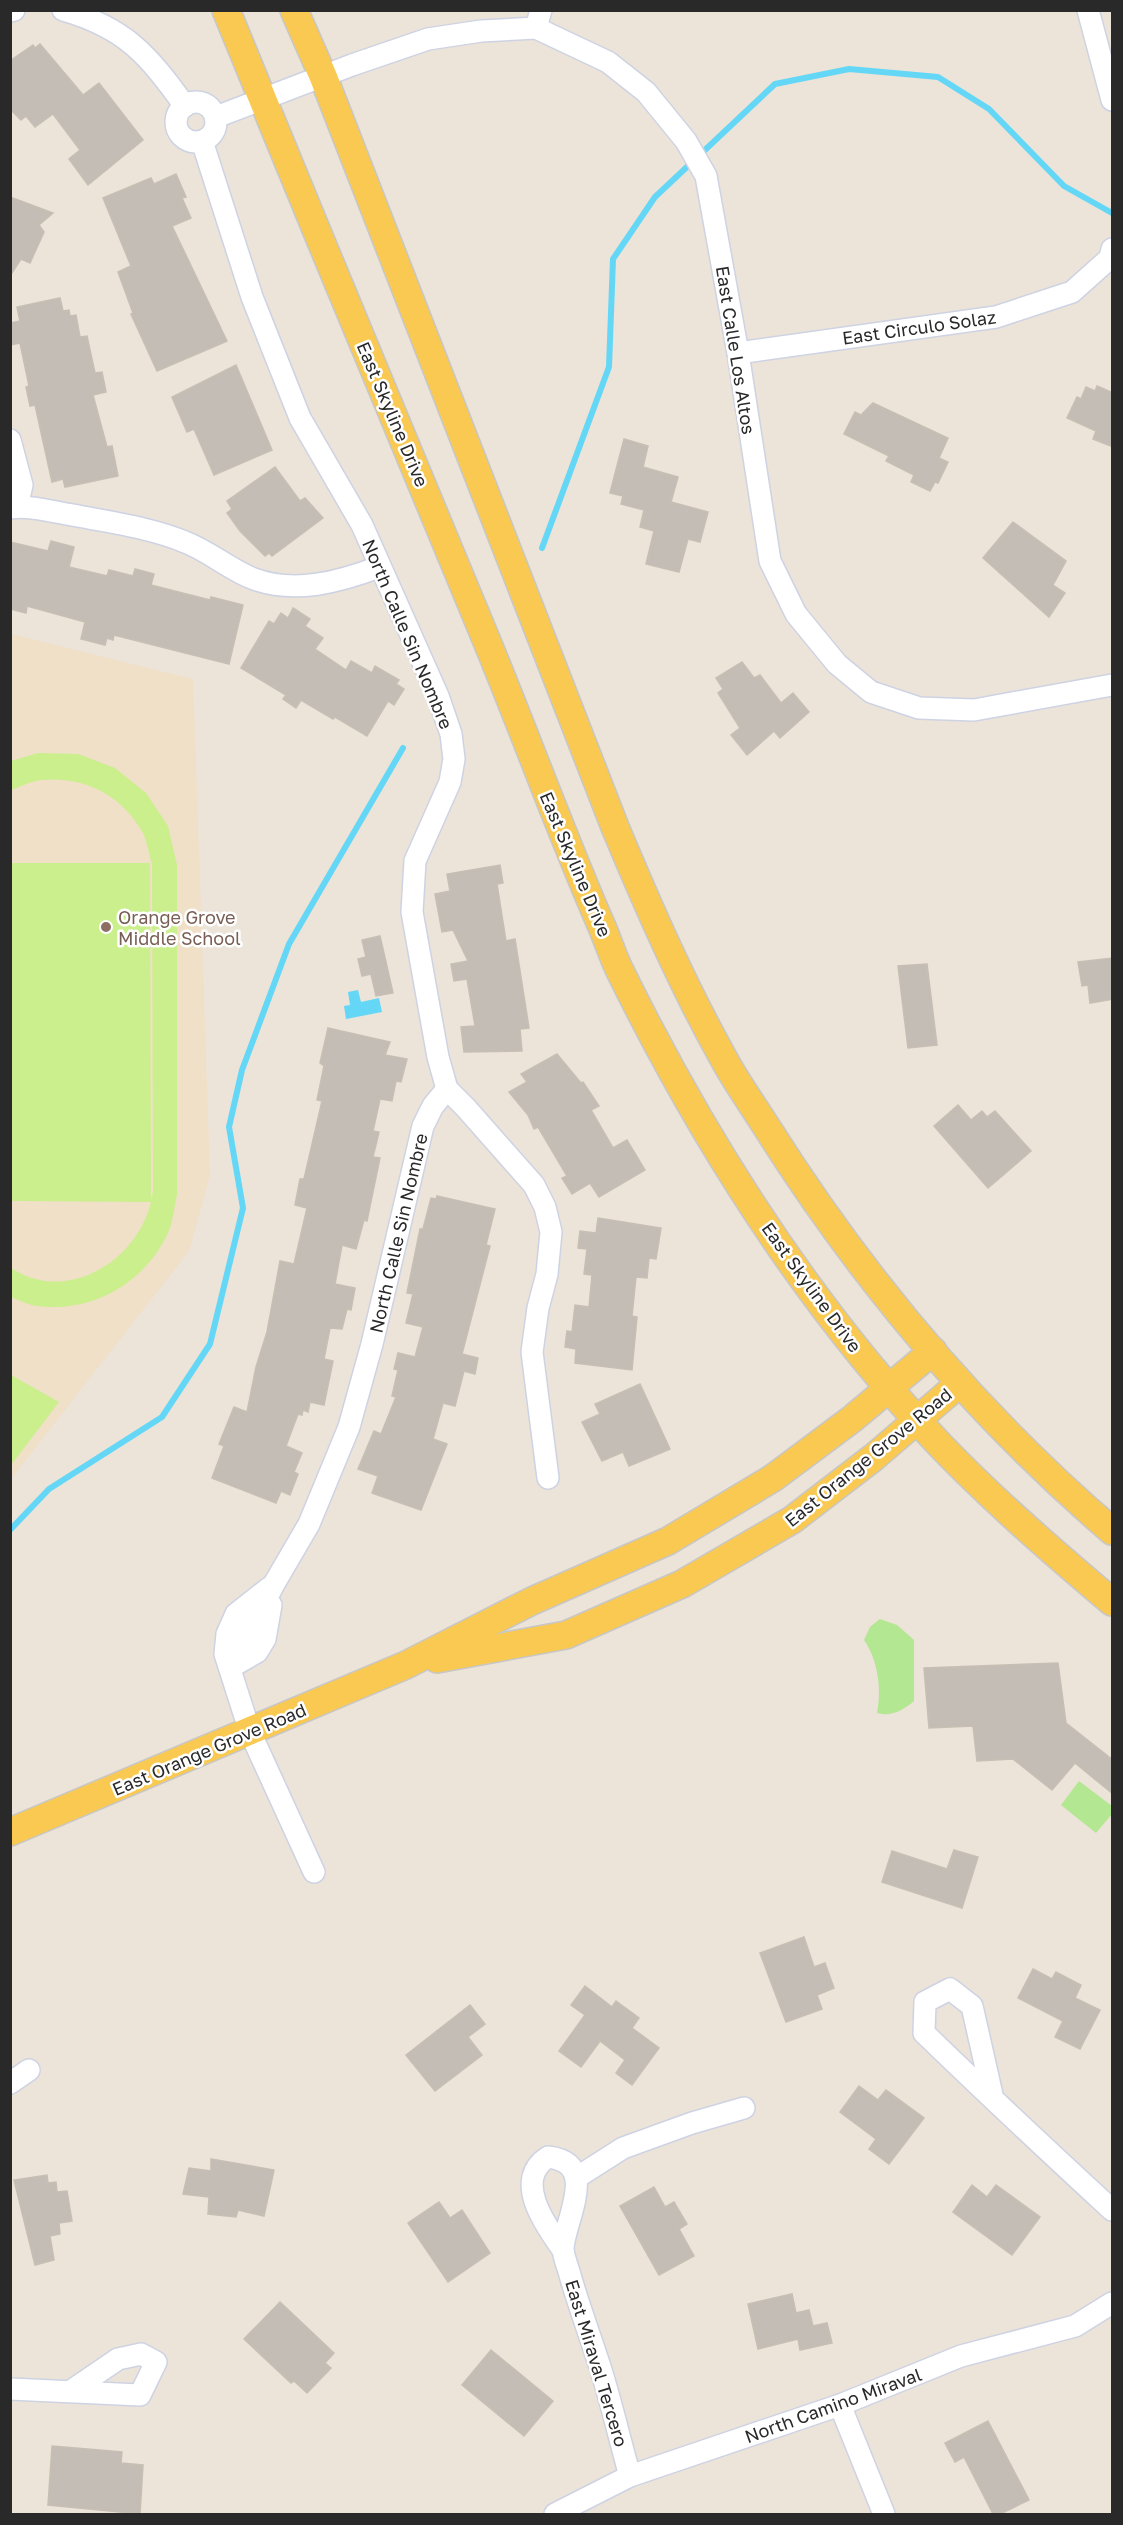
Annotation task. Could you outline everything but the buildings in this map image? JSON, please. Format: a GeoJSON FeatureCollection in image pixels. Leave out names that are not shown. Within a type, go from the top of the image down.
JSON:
{"type":"FeatureCollection","features":[{"type":"Feature","properties":{"kind":"main road","name":"East Skyline Drive"},"geometry":{"type":"LineString","coordinates":[[226,10],[486,637],[570,852],[618,966],[663,1053],[724,1162],[846,1337],[918,1420],[1023,1526],[1113,1602]]}},
{"type":"Feature","properties":{"kind":"main road"},"geometry":{"type":"LineString","coordinates":[[294,10],[323,76],[535,627],[654,920],[725,1061],[790,1163],[855,1258],[960,1383],[1061,1486],[1113,1531]]}},
{"type":"Feature","properties":{"kind":"main road","name":"East Orange Grove Road"},"geometry":{"type":"LineString","coordinates":[[10,1832],[406,1665],[532,1601],[668,1541],[710,1518],[773,1478],[889,1389],[933,1351]]}},
{"type":"Feature","properties":{"kind":"main road","name":"East Orange Grove Road"},"geometry":{"type":"LineString","coordinates":[[406,1665],[566,1635],[682,1584],[792,1520],[918,1420],[960,1383]]}},
{"type":"Feature","properties":{"kind":"street"},"geometry":{"type":"LineString","coordinates":[[63,10],[90,14],[128,39],[151,61],[185,106]]}},
{"type":"Feature","properties":{"kind":"street"},"geometry":{"type":"LineString","coordinates":[[1088,10],[1113,100]]}},
{"type":"Feature","properties":{"kind":"street","name":"East Calle Los Altos"},"geometry":{"type":"LineString","coordinates":[[216,117],[428,39],[539,19],[608,62],[646,92],[686,141],[706,177],[738,353],[770,561],[796,614],[837,663],[871,692],[919,708],[974,710],[1113,685]]}},
{"type":"Feature","properties":{"kind":"street"},"geometry":{"type":"LineString","coordinates":[[190,103],[209,107],[216,117],[215,129],[208,139],[202,141],[190,141],[180,134],[176,122],[177,116],[190,103]]}},
{"type":"Feature","properties":{"kind":"street","name":"North Calle Sin Nombre"},"geometry":{"type":"LineString","coordinates":[[202,141],[252,297],[300,418],[362,525],[438,696],[451,734],[454,759],[450,782],[415,861],[412,912],[438,1057],[447,1089],[433,1106],[423,1126],[372,1344],[349,1427],[309,1524],[274,1584],[264,1639],[257,1652],[231,1667]]}},
{"type":"Feature","properties":{"kind":"street","name":"East Circulo Solaz"},"geometry":{"type":"LineString","coordinates":[[738,353],[996,317],[1072,292],[1110,258],[1113,249]]}},
{"type":"Feature","properties":{"kind":"street"},"geometry":{"type":"LineString","coordinates":[[10,440],[22,485],[14,508],[141,528],[186,542],[254,579],[284,585],[313,585],[352,577],[379,567]]}},
{"type":"Feature","properties":{"kind":"street"},"geometry":{"type":"LineString","coordinates":[[447,1089],[534,1185],[545,1207],[551,1232],[547,1274],[538,1308],[532,1352],[548,1478]]}},
{"type":"Feature","properties":{"kind":"street","name":"North Calle Sin Nombre"},"geometry":{"type":"LineString","coordinates":[[274,1584],[236,1614],[230,1624],[225,1654],[250,1732],[314,1872]]}},
{"type":"Feature","properties":{"kind":"street"},"geometry":{"type":"LineString","coordinates":[[993,2099],[972,2007],[950,1989],[925,2002],[924,2033],[993,2099],[1113,2210]]}},
{"type":"Feature","properties":{"kind":"street"},"geometry":{"type":"LineString","coordinates":[[10,2083],[29,2070]]}},
{"type":"Feature","properties":{"kind":"street"},"geometry":{"type":"LineString","coordinates":[[576,2178],[623,2148],[692,2123],[744,2108]]}},
{"type":"Feature","properties":{"kind":"street","name":"East Miraval Tercero"},"geometry":{"type":"LineString","coordinates":[[563,2250],[574,2205],[576,2178],[572,2169],[565,2162],[548,2157],[539,2163],[532,2181],[535,2201],[546,2226],[563,2250],[602,2372],[630,2476]]}},
{"type":"Feature","properties":{"kind":"street","name":"North Camino Miraval"},"geometry":{"type":"LineString","coordinates":[[555,2514],[630,2476],[840,2405],[961,2356],[1076,2326],[1113,2303]]}},
{"type":"Feature","properties":{"kind":"street"},"geometry":{"type":"LineString","coordinates":[[10,2389],[71,2391]]}},
{"type":"Feature","properties":{"kind":"street"},"geometry":{"type":"LineString","coordinates":[[840,2405],[884,2514]]}},
{"type":"Feature","properties":{"kind":"shaded area","name":"Orange Grove Middle School"},"geometry":{"type":"Polygon","coordinates":[[[11,634],[193,679],[210,1175],[189,1251],[11,1479],[11,634]]]}},
{"type":"Feature","properties":{"kind":"green space"},"geometry":{"type":"Polygon","coordinates":[[[38,753],[78,754],[115,768],[146,793],[168,826],[177,865],[177,1195],[171,1225],[157,1252],[130,1281],[96,1300],[57,1307],[27,1304],[11,1297],[11,1268],[33,1278],[55,1282],[76,1279],[97,1271],[115,1259],[131,1242],[143,1223],[151,1202],[11,1201],[11,863],[150,863],[151,1200],[153,1192],[152,864],[143,833],[134,820],[113,798],[100,791],[73,781],[58,780],[38,781],[11,790],[11,761],[38,753]]]}},
{"type":"Feature","properties":{"kind":"green space"},"geometry":{"type":"Polygon","coordinates":[[[11,1375],[59,1402],[11,1465],[11,1375]]]}},
{"type":"Feature","properties":{"kind":"green space"},"geometry":{"type":"Polygon","coordinates":[[[880,1619],[897,1625],[914,1640],[914,1701],[902,1710],[887,1714],[877,1713],[878,1675],[873,1657],[864,1640],[870,1627],[880,1619]]]}},
{"type":"Feature","properties":{"kind":"green space"},"geometry":{"type":"Polygon","coordinates":[[[1079,1781],[1112,1806],[1112,1814],[1096,1833],[1061,1805],[1079,1781]]]}},
{"type":"Feature","properties":{"kind":"water"},"geometry":{"type":"Polygon","coordinates":[[[358,990],[361,1002],[379,998],[382,1012],[346,1019],[344,1006],[350,1005],[348,992],[358,990]]]}},
{"type":"Feature","properties":{"kind":"waterway"},"geometry":{"type":"LineString","coordinates":[[542,548],[609,367],[613,259],[655,197],[775,84],[849,69],[938,77],[989,109],[1064,186],[1112,213]]}},
{"type":"Feature","properties":{"kind":"waterway"},"geometry":{"type":"LineString","coordinates":[[10,1530],[49,1489],[162,1417],[210,1344],[243,1208],[229,1127],[242,1070],[289,944],[403,748]]}},
{"type":"Feature","properties":{"kind":"place","name":"Orange Grove Middle School"},"geometry":{"type":"Point","coordinates":[106,927]}}]}
